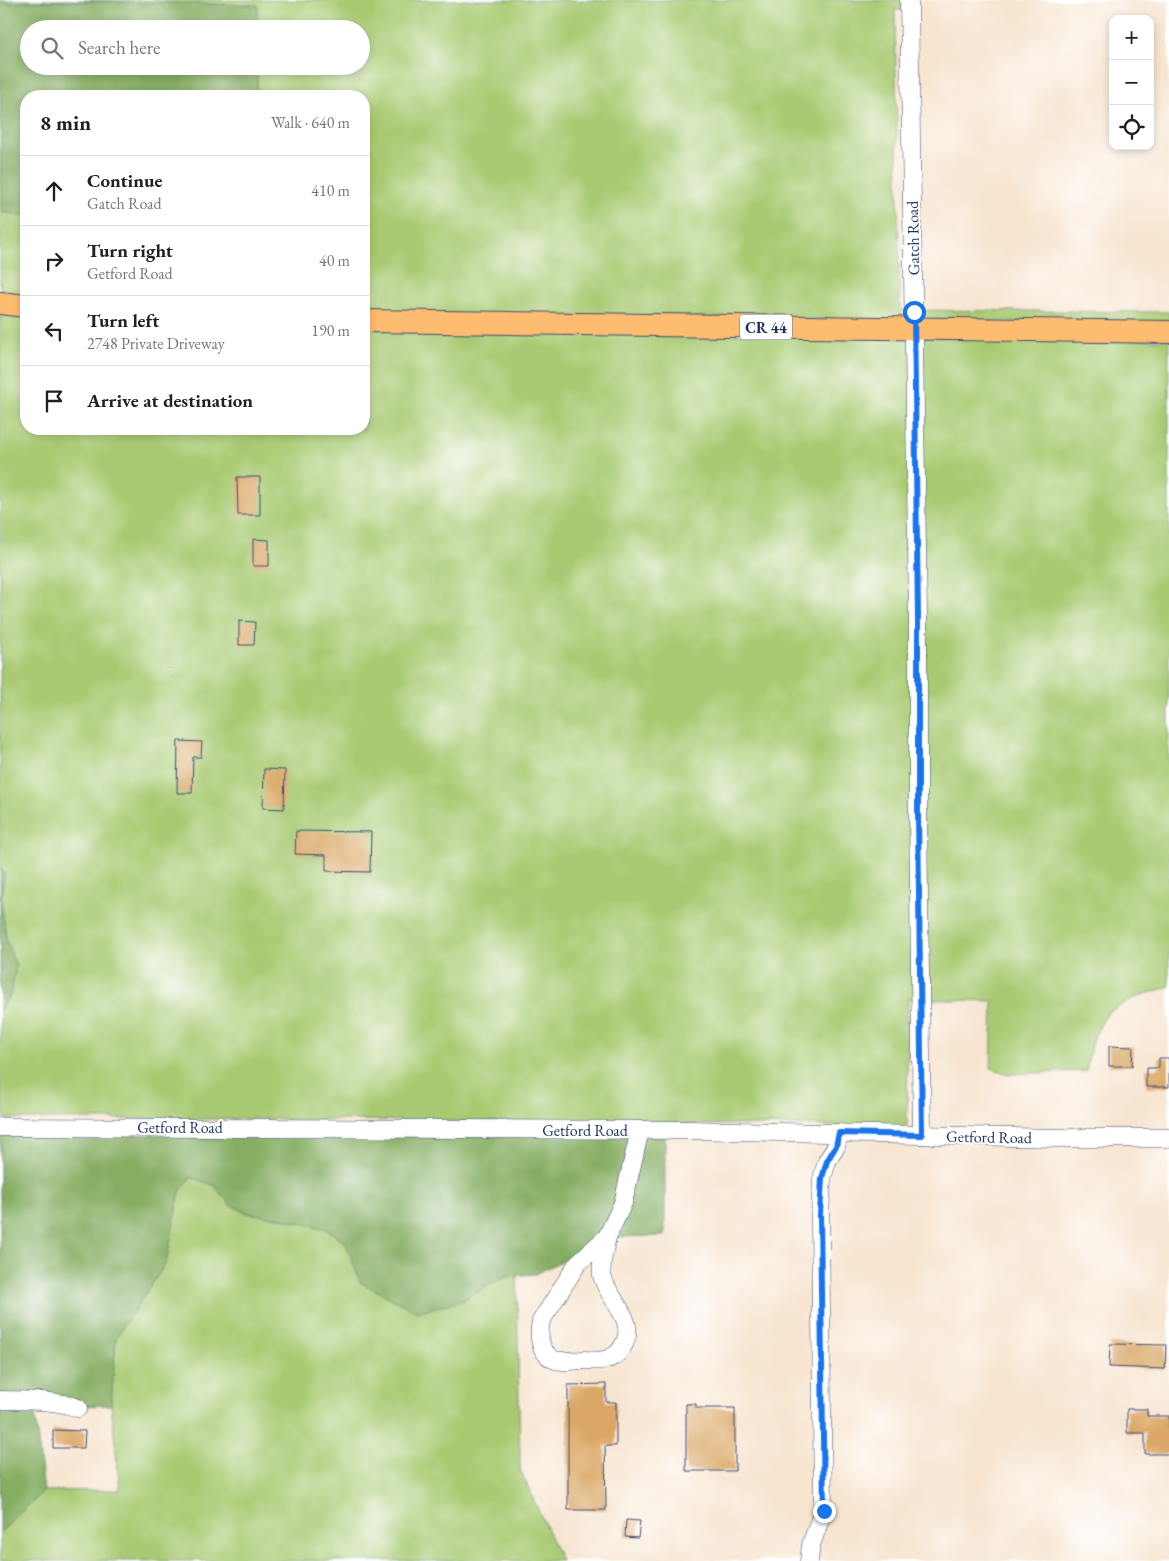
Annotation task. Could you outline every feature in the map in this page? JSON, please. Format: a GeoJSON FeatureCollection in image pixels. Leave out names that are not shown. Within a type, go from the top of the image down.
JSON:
{"type":"FeatureCollection","features":[{"type":"Feature","properties":{"kind":"main road"},"geometry":{"type":"LineString","coordinates":[[0,303],[20,305]]}},
{"type":"Feature","properties":{"kind":"main road","name":"CR 44"},"geometry":{"type":"LineString","coordinates":[[370,321],[1169,332]]}},
{"type":"Feature","properties":{"kind":"street","name":"Gatch Road"},"geometry":{"type":"LineString","coordinates":[[909,0],[918,618],[918,832],[922,1135]]}},
{"type":"Feature","properties":{"kind":"street","name":"Getford Road"},"geometry":{"type":"LineString","coordinates":[[0,1127],[640,1130],[1060,1138],[1169,1138]]}},
{"type":"Feature","properties":{"kind":"street"},"geometry":{"type":"LineString","coordinates":[[607,1236],[578,1264],[541,1321],[539,1331],[541,1345],[553,1359],[609,1359],[619,1353],[626,1340],[628,1330],[626,1321],[606,1286],[602,1274],[607,1236],[623,1203],[640,1130]]}},
{"type":"Feature","properties":{"kind":"street"},"geometry":{"type":"LineString","coordinates":[[810,1561],[811,1545],[824,1511],[820,1224],[822,1178],[827,1161],[836,1146],[839,1133]]}},
{"type":"Feature","properties":{"kind":"street"},"geometry":{"type":"LineString","coordinates":[[0,1400],[52,1402],[78,1408]]}},
{"type":"Feature","properties":{"kind":"green space"},"geometry":{"type":"Polygon","coordinates":[[[0,0],[903,0],[903,10],[895,10],[900,310],[1169,312],[1169,324],[370,313],[370,90],[257,90],[257,75],[370,75],[370,20],[257,20],[257,5],[61,1],[0,3],[0,0]]]}},
{"type":"Feature","properties":{"kind":"green space"},"geometry":{"type":"Polygon","coordinates":[[[61,1],[258,5],[257,20],[20,20],[20,75],[257,75],[257,90],[20,90],[20,215],[0,212],[0,3],[61,1]]]}},
{"type":"Feature","properties":{"kind":"green space"},"geometry":{"type":"Polygon","coordinates":[[[0,212],[20,215],[20,297],[0,295],[0,212]]]}},
{"type":"Feature","properties":{"kind":"green space"},"geometry":{"type":"Polygon","coordinates":[[[0,311],[20,313],[20,435],[370,435],[370,329],[1169,340],[1169,987],[1139,996],[1108,1012],[1092,1040],[1086,1071],[1008,1074],[991,1068],[993,1001],[908,999],[907,1127],[266,1119],[5,1119],[0,1083],[0,1010],[10,995],[16,967],[7,942],[1,902],[4,872],[0,868],[0,311]]]}},
{"type":"Feature","properties":{"kind":"green space"},"geometry":{"type":"Polygon","coordinates":[[[0,868],[4,872],[1,902],[7,942],[16,967],[10,995],[0,1010],[0,868]]]}},
{"type":"Feature","properties":{"kind":"green space"},"geometry":{"type":"Polygon","coordinates":[[[0,1134],[665,1137],[665,1236],[608,1237],[536,1274],[506,1276],[461,1301],[417,1312],[360,1282],[346,1243],[326,1229],[281,1218],[247,1213],[231,1205],[214,1185],[191,1177],[180,1191],[166,1263],[116,1337],[111,1405],[34,1408],[44,1491],[0,1532],[0,1134]]]}},
{"type":"Feature","properties":{"kind":"green space"},"geometry":{"type":"Polygon","coordinates":[[[191,1177],[214,1185],[231,1205],[247,1213],[281,1218],[326,1229],[346,1243],[360,1282],[461,1301],[506,1276],[517,1275],[520,1469],[561,1561],[0,1561],[0,1532],[44,1491],[120,1490],[111,1405],[116,1337],[166,1263],[180,1191],[191,1177]]]}},
{"type":"Feature","properties":{"kind":"building"},"geometry":{"type":"Polygon","coordinates":[[[237,477],[260,477],[260,515],[238,515],[237,477]]]}},
{"type":"Feature","properties":{"kind":"building"},"geometry":{"type":"Polygon","coordinates":[[[253,539],[269,540],[269,566],[253,566],[253,539]]]}},
{"type":"Feature","properties":{"kind":"building"},"geometry":{"type":"Polygon","coordinates":[[[239,621],[255,622],[254,645],[239,645],[239,621]]]}},
{"type":"Feature","properties":{"kind":"building"},"geometry":{"type":"Polygon","coordinates":[[[178,741],[202,742],[201,757],[193,757],[192,793],[177,793],[178,741]]]}},
{"type":"Feature","properties":{"kind":"building"},"geometry":{"type":"Polygon","coordinates":[[[264,769],[285,770],[284,809],[263,808],[264,769]]]}},
{"type":"Feature","properties":{"kind":"building"},"geometry":{"type":"Polygon","coordinates":[[[296,831],[371,832],[370,872],[326,871],[326,855],[295,854],[296,831]]]}},
{"type":"Feature","properties":{"kind":"building"},"geometry":{"type":"Polygon","coordinates":[[[1109,1046],[1133,1047],[1132,1066],[1109,1066],[1109,1046]]]}},
{"type":"Feature","properties":{"kind":"building"},"geometry":{"type":"Polygon","coordinates":[[[1159,1058],[1169,1058],[1169,1087],[1146,1087],[1146,1068],[1159,1068],[1159,1058]]]}},
{"type":"Feature","properties":{"kind":"building"},"geometry":{"type":"Polygon","coordinates":[[[1110,1344],[1166,1345],[1165,1369],[1109,1367],[1110,1344]]]}},
{"type":"Feature","properties":{"kind":"building"},"geometry":{"type":"Polygon","coordinates":[[[606,1384],[606,1402],[616,1402],[616,1446],[605,1446],[606,1510],[568,1510],[568,1385],[606,1384]]]}},
{"type":"Feature","properties":{"kind":"building"},"geometry":{"type":"Polygon","coordinates":[[[686,1404],[696,1404],[696,1408],[735,1408],[735,1471],[686,1471],[686,1404]]]}},
{"type":"Feature","properties":{"kind":"building"},"geometry":{"type":"Polygon","coordinates":[[[1127,1409],[1147,1409],[1147,1416],[1169,1416],[1169,1454],[1145,1454],[1145,1433],[1127,1433],[1127,1409]]]}},
{"type":"Feature","properties":{"kind":"building"},"geometry":{"type":"Polygon","coordinates":[[[53,1430],[85,1431],[84,1448],[53,1448],[53,1430]]]}},
{"type":"Feature","properties":{"kind":"building"},"geometry":{"type":"Polygon","coordinates":[[[626,1520],[640,1521],[638,1538],[625,1537],[626,1520]]]}},
{"type":"Feature","properties":{"kind":"route"},"geometry":{"type":"LineString","coordinates":[[824,1511],[820,1215],[822,1178],[827,1161],[836,1146],[839,1133],[922,1135],[914,312]]}}]}
